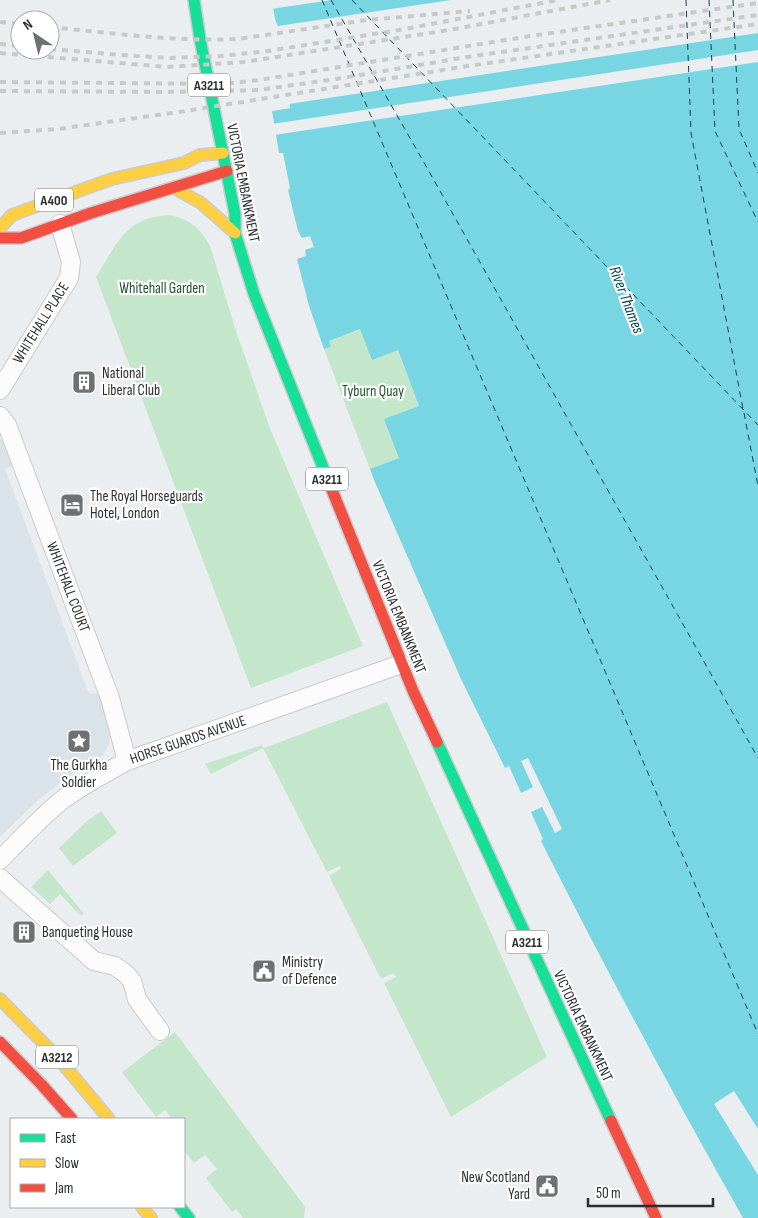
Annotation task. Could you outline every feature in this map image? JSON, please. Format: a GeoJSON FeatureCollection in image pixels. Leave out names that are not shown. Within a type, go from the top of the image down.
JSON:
{"type":"FeatureCollection","features":[{"type":"Feature","properties":{"kind":"main road","name":"VICTORIA EMBANKMENT"},"geometry":{"type":"LineString","coordinates":[[194,0],[235,214],[235,233],[254,294],[401,664],[656,1218]]}},
{"type":"Feature","properties":{"kind":"main road","name":"A400"},"geometry":{"type":"LineString","coordinates":[[0,238],[21,238],[112,179],[184,163],[200,156],[223,153]]}},
{"type":"Feature","properties":{"kind":"main road","name":"A400"},"geometry":{"type":"LineString","coordinates":[[0,228],[12,215],[62,210],[174,188],[227,171]]}},
{"type":"Feature","properties":{"kind":"main road"},"geometry":{"type":"LineString","coordinates":[[174,188],[200,203],[235,233]]}},
{"type":"Feature","properties":{"kind":"main road","name":"A3212"},"geometry":{"type":"LineString","coordinates":[[0,999],[59,1059],[80,1111]]}},
{"type":"Feature","properties":{"kind":"main road","name":"A3212"},"geometry":{"type":"LineString","coordinates":[[0,1042],[34,1077],[80,1111],[105,1118]]}},
{"type":"Feature","properties":{"kind":"main road"},"geometry":{"type":"LineString","coordinates":[[181,1208],[189,1218]]}},
{"type":"Feature","properties":{"kind":"street","name":"WHITEHALL PLACE"},"geometry":{"type":"LineString","coordinates":[[0,390],[69,278],[72,262],[62,210]]}},
{"type":"Feature","properties":{"kind":"street","name":"WHITEHALL COURT"},"geometry":{"type":"LineString","coordinates":[[0,416],[7,426],[110,698],[127,761]]}},
{"type":"Feature","properties":{"kind":"street","name":"HORSE GUARDS AVENUE"},"geometry":{"type":"LineString","coordinates":[[0,860],[37,822],[61,802],[86,784],[127,761],[401,664]]}},
{"type":"Feature","properties":{"kind":"street"},"geometry":{"type":"LineString","coordinates":[[0,878],[94,961],[106,963],[126,974],[132,981],[137,999],[160,1032]]}},
{"type":"Feature","properties":{"kind":"shaded area"},"geometry":{"type":"Polygon","coordinates":[[[0,439],[10,447],[17,464],[5,469],[89,694],[100,693],[105,700],[110,736],[109,744],[103,755],[79,769],[38,800],[0,837],[0,439]]]}},
{"type":"Feature","properties":{"kind":"green space","name":"Whitehall Garden"},"geometry":{"type":"Polygon","coordinates":[[[169,215],[194,225],[203,234],[210,246],[236,331],[269,426],[363,646],[251,688],[96,277],[117,243],[132,227],[154,217],[169,215]]]}},
{"type":"Feature","properties":{"kind":"green space","name":"Tyburn Quay"},"geometry":{"type":"Polygon","coordinates":[[[361,329],[398,350],[419,406],[399,458],[370,469],[324,349],[331,347],[328,341],[361,329]]]}},
{"type":"Feature","properties":{"kind":"green space"},"geometry":{"type":"Polygon","coordinates":[[[387,702],[547,1057],[451,1117],[384,983],[396,977],[393,973],[381,979],[329,876],[341,869],[340,866],[327,872],[263,748],[211,774],[205,764],[262,745],[264,748],[387,702]]]}},
{"type":"Feature","properties":{"kind":"green space"},"geometry":{"type":"Polygon","coordinates":[[[101,811],[117,833],[73,866],[59,848],[86,822],[101,811]]]}},
{"type":"Feature","properties":{"kind":"green space"},"geometry":{"type":"Polygon","coordinates":[[[48,870],[84,914],[81,916],[60,894],[50,904],[31,887],[48,870]]]}},
{"type":"Feature","properties":{"kind":"green space"},"geometry":{"type":"Polygon","coordinates":[[[175,1032],[305,1207],[304,1218],[243,1218],[236,1209],[232,1212],[206,1178],[217,1169],[205,1155],[194,1163],[185,1152],[185,1118],[171,1118],[165,1110],[156,1117],[122,1072],[175,1032]]]}},
{"type":"Feature","properties":{"kind":"water","name":"River Thames"},"geometry":{"type":"Polygon","coordinates":[[[272,0],[758,0],[758,1218],[743,1218],[665,1078],[590,936],[541,841],[543,839],[531,812],[542,807],[555,833],[562,829],[528,758],[521,761],[533,787],[521,793],[509,766],[505,768],[461,679],[374,480],[370,469],[399,458],[384,419],[419,406],[398,350],[372,360],[360,329],[329,341],[331,347],[324,349],[309,306],[297,259],[306,256],[305,250],[314,247],[310,236],[302,238],[298,231],[288,190],[290,188],[283,153],[279,153],[272,111],[290,108],[272,0]]]}},
{"type":"Feature","properties":{"kind":"pier"},"geometry":{"type":"Polygon","coordinates":[[[269,0],[332,0],[271,9],[269,0]]]}},
{"type":"Feature","properties":{"kind":"pier"},"geometry":{"type":"Polygon","coordinates":[[[451,0],[758,0],[758,33],[289,104],[290,108],[270,111],[287,106],[272,17],[278,26],[451,0]]]}},
{"type":"Feature","properties":{"kind":"pier"},"geometry":{"type":"Polygon","coordinates":[[[758,50],[758,62],[274,135],[272,124],[758,50]]]}},
{"type":"Feature","properties":{"kind":"pier"},"geometry":{"type":"Polygon","coordinates":[[[734,1091],[758,1129],[758,1175],[714,1104],[734,1091]]]}},
{"type":"Feature","properties":{"kind":"ferry route"},"geometry":{"type":"LineString","coordinates":[[322,0],[758,1034]]}},
{"type":"Feature","properties":{"kind":"ferry route"},"geometry":{"type":"LineString","coordinates":[[331,0],[758,758]]}},
{"type":"Feature","properties":{"kind":"ferry route"},"geometry":{"type":"LineString","coordinates":[[352,0],[758,425]]}},
{"type":"Feature","properties":{"kind":"ferry route"},"geometry":{"type":"LineString","coordinates":[[686,0],[691,133],[743,409]]}},
{"type":"Feature","properties":{"kind":"ferry route"},"geometry":{"type":"LineString","coordinates":[[709,0],[715,131],[758,222]]}},
{"type":"Feature","properties":{"kind":"ferry route"},"geometry":{"type":"LineString","coordinates":[[733,0],[739,129],[758,173]]}},
{"type":"Feature","properties":{"kind":"ferry route"},"geometry":{"type":"LineString","coordinates":[[744,413],[758,486]]}},
{"type":"Feature","properties":{"kind":"railway"},"geometry":{"type":"LineString","coordinates":[[60,50],[171,58],[221,56],[268,51],[405,29],[558,0]]}},
{"type":"Feature","properties":{"kind":"railway"},"geometry":{"type":"LineString","coordinates":[[0,53],[167,67],[244,62],[449,30],[610,0]]}},
{"type":"Feature","properties":{"kind":"railway"},"geometry":{"type":"LineString","coordinates":[[0,82],[224,84],[758,3]]}},
{"type":"Feature","properties":{"kind":"railway"},"geometry":{"type":"LineString","coordinates":[[60,28],[167,38],[214,40],[238,39],[367,20],[470,11]]}},
{"type":"Feature","properties":{"kind":"railway"},"geometry":{"type":"LineString","coordinates":[[0,91],[165,92],[258,90],[467,57],[758,15]]}},
{"type":"Feature","properties":{"kind":"railway"},"geometry":{"type":"LineString","coordinates":[[0,22],[10,23]]}},
{"type":"Feature","properties":{"kind":"railway"},"geometry":{"type":"LineString","coordinates":[[0,133],[58,129],[179,112],[468,66],[758,24]]}},
{"type":"Feature","properties":{"kind":"railway"},"geometry":{"type":"LineString","coordinates":[[0,44],[10,45]]}},
{"type":"Feature","properties":{"kind":"traffic: fast"},"geometry":{"type":"LineString","coordinates":[[194,0],[235,214],[235,233],[254,294],[328,480]]}},
{"type":"Feature","properties":{"kind":"traffic: fast"},"geometry":{"type":"LineString","coordinates":[[437,742],[611,1121]]}},
{"type":"Feature","properties":{"kind":"traffic: fast"},"geometry":{"type":"LineString","coordinates":[[181,1208],[189,1218]]}},
{"type":"Feature","properties":{"kind":"traffic: slow"},"geometry":{"type":"LineString","coordinates":[[0,228],[12,215],[112,179],[184,163],[200,155],[223,153]]}},
{"type":"Feature","properties":{"kind":"traffic: slow"},"geometry":{"type":"LineString","coordinates":[[174,188],[201,203],[235,233]]}},
{"type":"Feature","properties":{"kind":"traffic: slow"},"geometry":{"type":"LineString","coordinates":[[0,999],[59,1059],[108,1118]]}},
{"type":"Feature","properties":{"kind":"traffic: slow"},"geometry":{"type":"LineString","coordinates":[[143,1208],[151,1218]]}},
{"type":"Feature","properties":{"kind":"traffic: jam"},"geometry":{"type":"LineString","coordinates":[[0,238],[21,238],[91,213],[227,171]]}},
{"type":"Feature","properties":{"kind":"traffic: jam"},"geometry":{"type":"LineString","coordinates":[[328,480],[413,691],[437,742]]}},
{"type":"Feature","properties":{"kind":"traffic: jam"},"geometry":{"type":"LineString","coordinates":[[0,1042],[71,1118]]}},
{"type":"Feature","properties":{"kind":"traffic: jam"},"geometry":{"type":"LineString","coordinates":[[611,1121],[656,1218]]}},
{"type":"Feature","properties":{"kind":"place","name":"National Liberal Club"},"geometry":{"type":"Point","coordinates":[84,382]}},
{"type":"Feature","properties":{"kind":"place","name":"The Royal Horseguards Hotel, London"},"geometry":{"type":"Point","coordinates":[72,505]}},
{"type":"Feature","properties":{"kind":"place","name":"The Gurkha Soldier"},"geometry":{"type":"Point","coordinates":[79,741]}},
{"type":"Feature","properties":{"kind":"place","name":"Banqueting House"},"geometry":{"type":"Point","coordinates":[24,932]}},
{"type":"Feature","properties":{"kind":"place","name":"Ministry of Defence"},"geometry":{"type":"Point","coordinates":[264,971]}},
{"type":"Feature","properties":{"kind":"place","name":"New Scotland Yard"},"geometry":{"type":"Point","coordinates":[547,1186]}}]}
